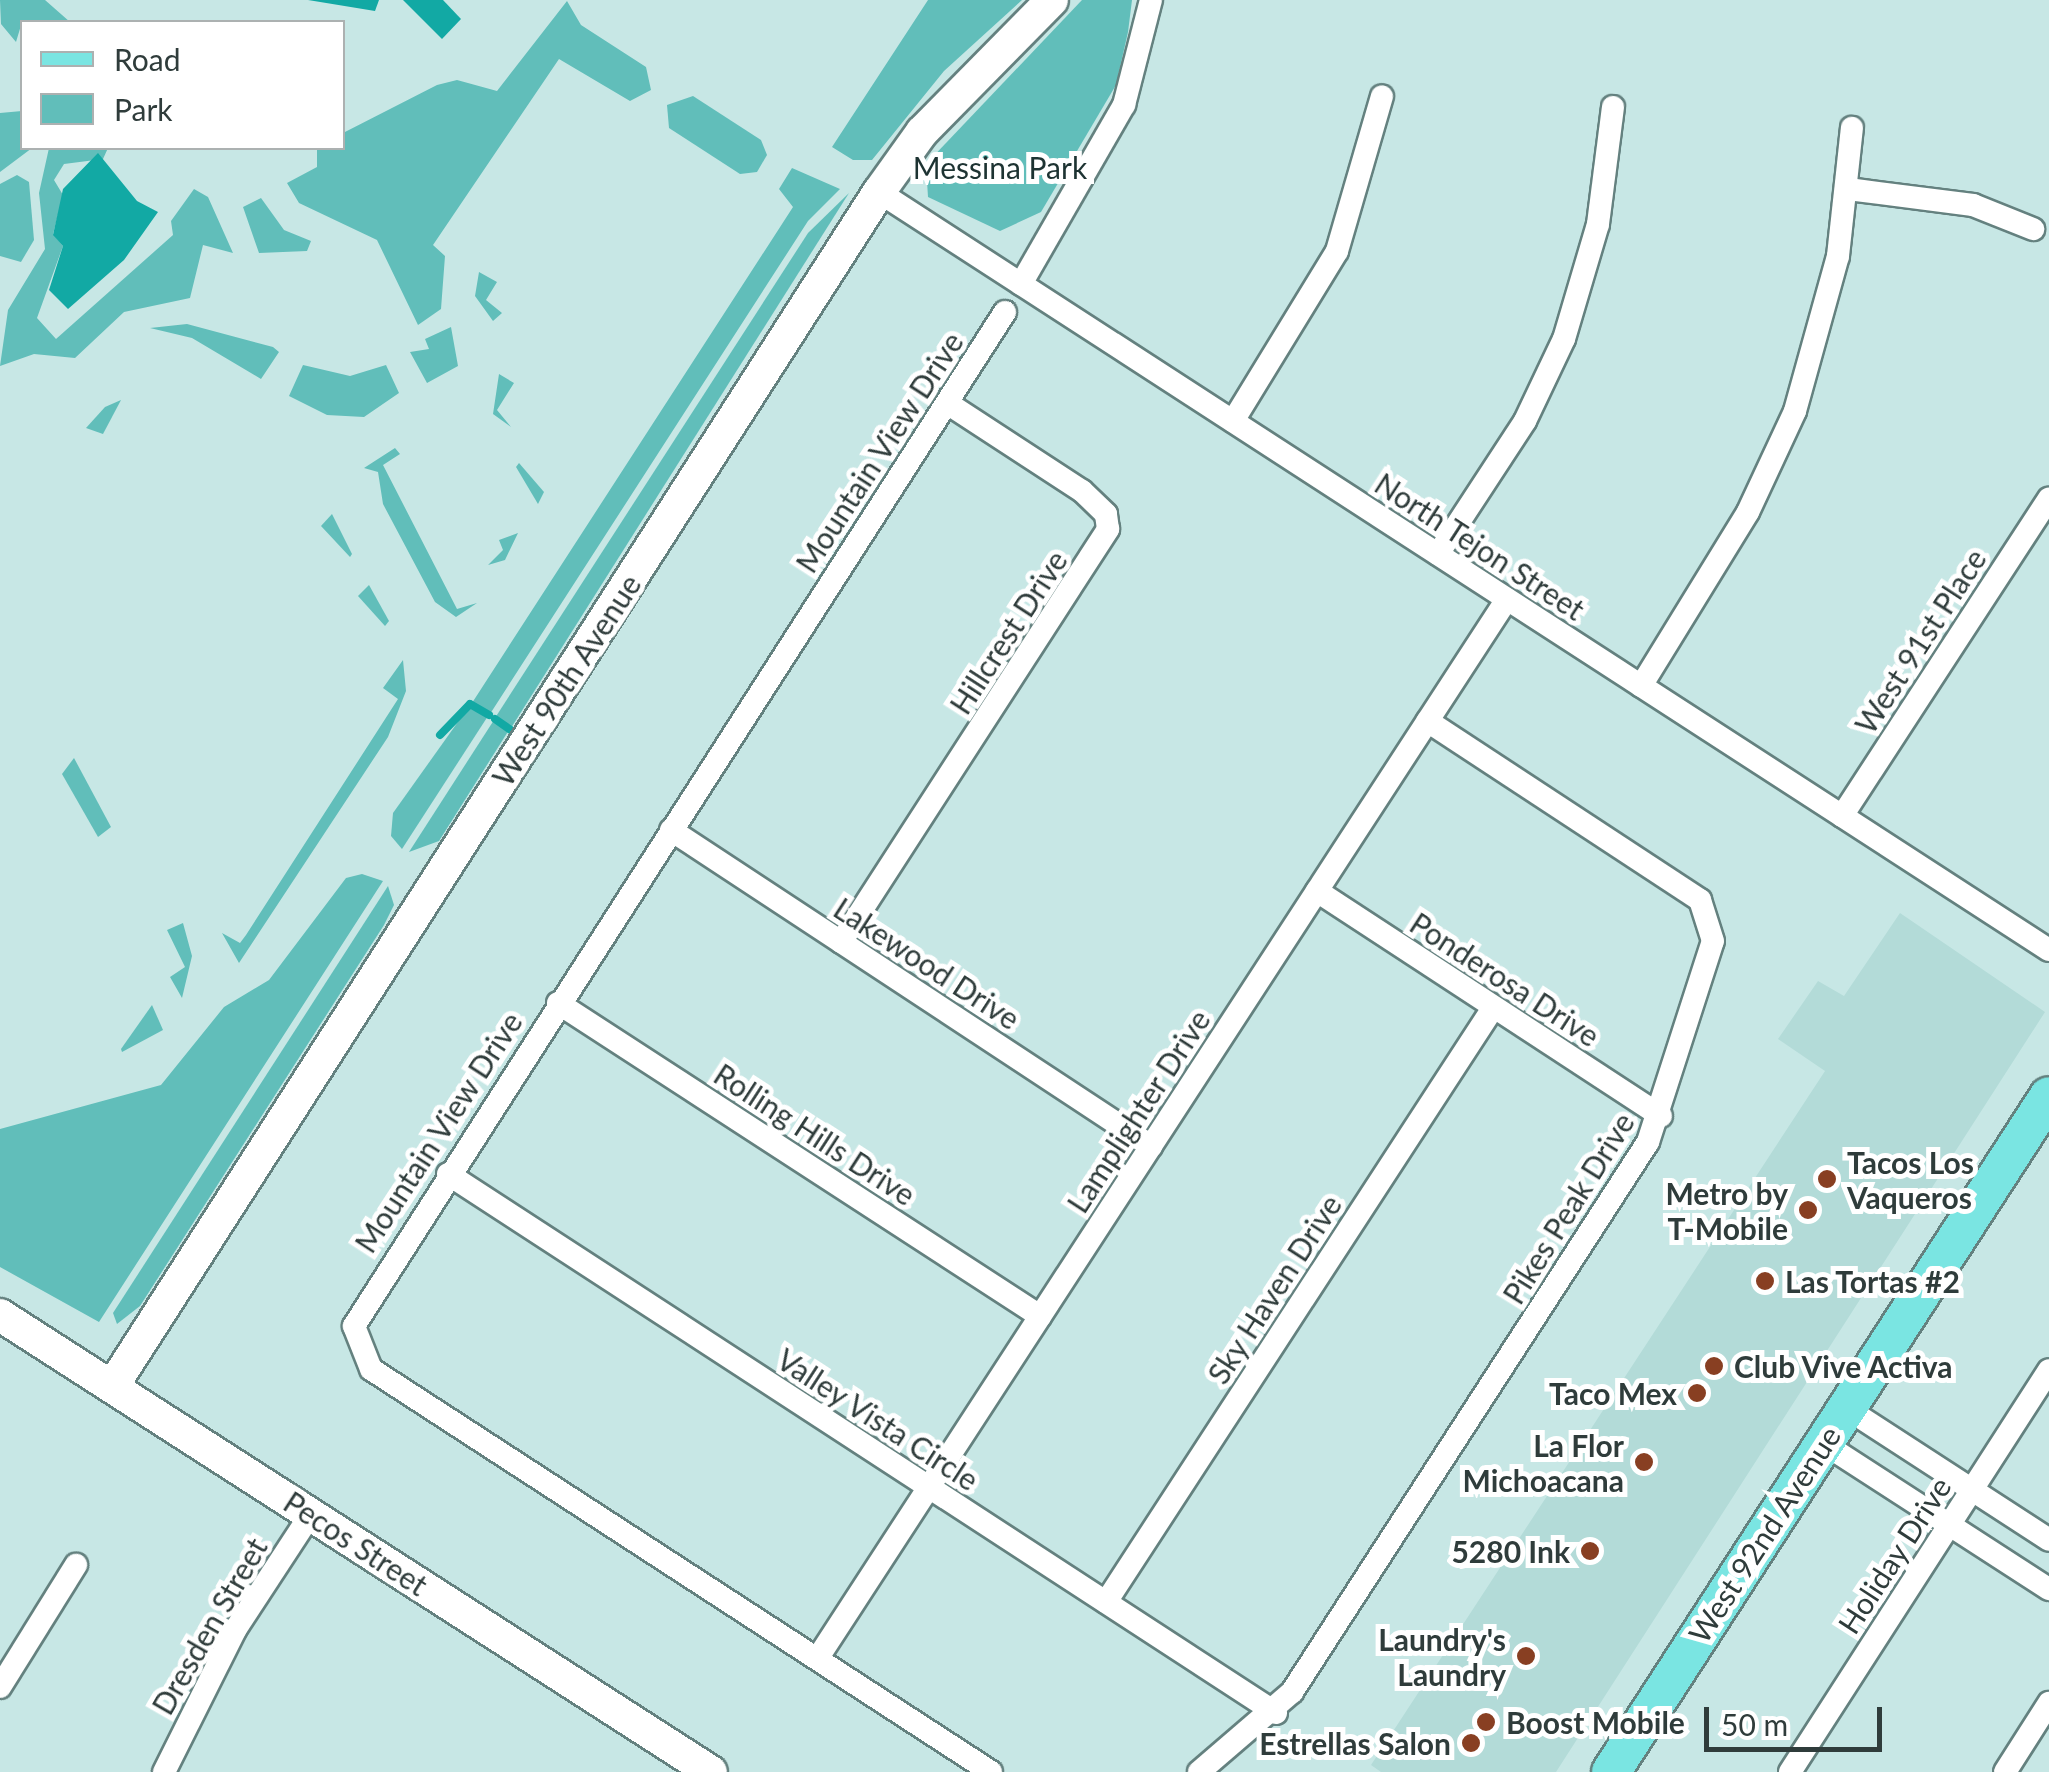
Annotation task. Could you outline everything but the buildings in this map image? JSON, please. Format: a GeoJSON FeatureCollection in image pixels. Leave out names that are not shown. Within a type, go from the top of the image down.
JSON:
{"type":"FeatureCollection","features":[{"type":"Feature","properties":{"kind":"main road","name":"West 92nd Avenue"},"geometry":{"type":"LineString","coordinates":[[1611,1772],[2049,1096]]}},
{"type":"Feature","properties":{"kind":"street","name":"West 90th Avenue"},"geometry":{"type":"LineString","coordinates":[[112,1387],[879,192],[922,132],[1052,0]]}},
{"type":"Feature","properties":{"kind":"street"},"geometry":{"type":"LineString","coordinates":[[1021,284],[1124,105],[1150,0]]}},
{"type":"Feature","properties":{"kind":"street"},"geometry":{"type":"LineString","coordinates":[[1232,421],[1336,251],[1382,96]]}},
{"type":"Feature","properties":{"kind":"street"},"geometry":{"type":"LineString","coordinates":[[1438,554],[1525,421],[1564,340],[1598,224],[1613,107]]}},
{"type":"Feature","properties":{"kind":"street"},"geometry":{"type":"LineString","coordinates":[[1641,686],[1748,512],[1795,410],[1827,307],[1848,189],[1852,128]]}},
{"type":"Feature","properties":{"kind":"street"},"geometry":{"type":"LineString","coordinates":[[1848,189],[1973,205],[2033,229]]}},
{"type":"Feature","properties":{"kind":"street","name":"North Tejon Street"},"geometry":{"type":"LineString","coordinates":[[879,192],[2049,950]]}},
{"type":"Feature","properties":{"kind":"street","name":"Mountain View Drive"},"geometry":{"type":"LineString","coordinates":[[991,1772],[365,1362],[354,1318],[1005,312]]}},
{"type":"Feature","properties":{"kind":"street","name":"Hillcrest Drive"},"geometry":{"type":"LineString","coordinates":[[841,942],[1108,528],[1106,514],[1082,492],[947,403]]}},
{"type":"Feature","properties":{"kind":"street","name":"West 91st Place"},"geometry":{"type":"LineString","coordinates":[[1842,816],[2049,498]]}},
{"type":"Feature","properties":{"kind":"street","name":"Lamplighter Drive"},"geometry":{"type":"LineString","coordinates":[[819,1656],[1507,599]]}},
{"type":"Feature","properties":{"kind":"street","name":"Pikes Peak Drive"},"geometry":{"type":"LineString","coordinates":[[1199,1772],[1276,1714],[1661,1116],[1712,942],[1708,912],[1428,721]]}},
{"type":"Feature","properties":{"kind":"street","name":"Lakewood Drive"},"geometry":{"type":"LineString","coordinates":[[671,830],[1151,1146]]}},
{"type":"Feature","properties":{"kind":"street","name":"Ponderosa Drive"},"geometry":{"type":"LineString","coordinates":[[1317,891],[1661,1116]]}},
{"type":"Feature","properties":{"kind":"street","name":"Rolling Hills Drive"},"geometry":{"type":"LineString","coordinates":[[558,1002],[1040,1316]]}},
{"type":"Feature","properties":{"kind":"street","name":"Sky Haven Drive"},"geometry":{"type":"LineString","coordinates":[[1106,1602],[1492,1008]]}},
{"type":"Feature","properties":{"kind":"street","name":"Valley Vista Circle"},"geometry":{"type":"LineString","coordinates":[[448,1174],[1276,1714]]}},
{"type":"Feature","properties":{"kind":"street","name":"Pecos Street"},"geometry":{"type":"LineString","coordinates":[[0,1315],[711,1772]]}},
{"type":"Feature","properties":{"kind":"street","name":"Holiday Drive"},"geometry":{"type":"LineString","coordinates":[[1790,1772],[2049,1370]]}},
{"type":"Feature","properties":{"kind":"street"},"geometry":{"type":"LineString","coordinates":[[1846,1408],[2049,1540]]}},
{"type":"Feature","properties":{"kind":"street"},"geometry":{"type":"LineString","coordinates":[[1823,1443],[2049,1590]]}},
{"type":"Feature","properties":{"kind":"street","name":"Dresden Street"},"geometry":{"type":"LineString","coordinates":[[164,1772],[236,1630],[311,1514]]}},
{"type":"Feature","properties":{"kind":"street"},"geometry":{"type":"LineString","coordinates":[[0,1687],[76,1564]]}},
{"type":"Feature","properties":{"kind":"street"},"geometry":{"type":"LineString","coordinates":[[2004,1772],[2049,1703]]}},
{"type":"Feature","properties":{"kind":"shaded area"},"geometry":{"type":"Polygon","coordinates":[[[308,0],[379,0],[375,11],[308,0]]]}},
{"type":"Feature","properties":{"kind":"shaded area"},"geometry":{"type":"Polygon","coordinates":[[[403,0],[443,0],[461,19],[442,39],[403,0]]]}},
{"type":"Feature","properties":{"kind":"shaded area"},"geometry":{"type":"Polygon","coordinates":[[[98,153],[137,201],[158,212],[124,260],[68,309],[49,290],[63,246],[53,235],[63,189],[98,153]]]}},
{"type":"Feature","properties":{"kind":"shaded area"},"geometry":{"type":"Polygon","coordinates":[[[1900,913],[2045,1012],[1556,1772],[1381,1772],[1371,1765],[1825,1071],[1778,1039],[1818,981],[1844,996],[1900,913]]]}},
{"type":"Feature","properties":{"kind":"green space"},"geometry":{"type":"Polygon","coordinates":[[[0,0],[45,0],[68,20],[20,20],[16,42],[1,24],[0,0]]]}},
{"type":"Feature","properties":{"kind":"green space"},"geometry":{"type":"Polygon","coordinates":[[[928,0],[1022,0],[944,71],[872,160],[853,160],[832,147],[928,0]]]}},
{"type":"Feature","properties":{"kind":"green space","name":"Messina Park"},"geometry":{"type":"Polygon","coordinates":[[[1082,0],[1132,0],[1128,32],[1116,85],[1041,212],[1000,231],[928,197],[926,164],[1082,0]]]}},
{"type":"Feature","properties":{"kind":"green space"},"geometry":{"type":"Polygon","coordinates":[[[567,1],[581,25],[646,67],[651,90],[630,101],[559,59],[433,245],[445,256],[441,309],[418,325],[377,240],[299,203],[287,183],[317,167],[317,150],[345,150],[345,132],[437,85],[457,80],[497,91],[567,1]]]}},
{"type":"Feature","properties":{"kind":"green space"},"geometry":{"type":"Polygon","coordinates":[[[693,96],[761,140],[767,155],[757,172],[740,174],[669,128],[667,105],[693,96]]]}},
{"type":"Feature","properties":{"kind":"green space"},"geometry":{"type":"Polygon","coordinates":[[[20,111],[20,150],[29,150],[0,172],[0,113],[20,111]]]}},
{"type":"Feature","properties":{"kind":"green space"},"geometry":{"type":"Polygon","coordinates":[[[49,150],[107,150],[103,159],[64,164],[54,180],[63,195],[53,234],[63,246],[37,318],[56,339],[173,235],[171,221],[194,189],[208,197],[233,253],[203,245],[190,298],[124,312],[75,358],[34,354],[0,366],[8,310],[45,249],[39,193],[49,150]]]}},
{"type":"Feature","properties":{"kind":"green space"},"geometry":{"type":"Polygon","coordinates":[[[792,168],[840,189],[808,221],[490,714],[472,703],[793,207],[779,189],[792,168]]]}},
{"type":"Feature","properties":{"kind":"green space"},"geometry":{"type":"Polygon","coordinates":[[[17,175],[29,182],[34,240],[21,262],[0,256],[0,184],[17,175]]]}},
{"type":"Feature","properties":{"kind":"green space"},"geometry":{"type":"Polygon","coordinates":[[[849,193],[511,728],[495,718],[808,233],[849,193]]]}},
{"type":"Feature","properties":{"kind":"green space"},"geometry":{"type":"Polygon","coordinates":[[[261,198],[284,230],[311,241],[307,251],[259,253],[243,207],[261,198]]]}},
{"type":"Feature","properties":{"kind":"green space"},"geometry":{"type":"Polygon","coordinates":[[[479,272],[497,282],[486,300],[502,313],[493,321],[475,296],[479,272]]]}},
{"type":"Feature","properties":{"kind":"green space"},"geometry":{"type":"Polygon","coordinates":[[[187,324],[273,347],[279,352],[261,379],[192,338],[150,328],[187,324]]]}},
{"type":"Feature","properties":{"kind":"green space"},"geometry":{"type":"Polygon","coordinates":[[[451,327],[458,366],[427,383],[410,352],[429,349],[425,339],[451,327]]]}},
{"type":"Feature","properties":{"kind":"green space"},"geometry":{"type":"Polygon","coordinates":[[[303,365],[350,376],[386,365],[399,393],[364,417],[327,415],[289,396],[303,365]]]}},
{"type":"Feature","properties":{"kind":"green space"},"geometry":{"type":"Polygon","coordinates":[[[499,374],[514,383],[497,410],[511,427],[493,414],[499,374]]]}},
{"type":"Feature","properties":{"kind":"green space"},"geometry":{"type":"Polygon","coordinates":[[[121,400],[103,434],[86,428],[105,407],[121,400]]]}},
{"type":"Feature","properties":{"kind":"green space"},"geometry":{"type":"Polygon","coordinates":[[[395,448],[400,454],[383,465],[457,609],[477,603],[456,617],[435,602],[383,504],[378,472],[364,468],[395,448]]]}},
{"type":"Feature","properties":{"kind":"green space"},"geometry":{"type":"Polygon","coordinates":[[[519,463],[544,492],[538,504],[516,467],[519,463]]]}},
{"type":"Feature","properties":{"kind":"green space"},"geometry":{"type":"Polygon","coordinates":[[[332,514],[352,554],[350,557],[321,526],[332,514]]]}},
{"type":"Feature","properties":{"kind":"green space"},"geometry":{"type":"Polygon","coordinates":[[[518,533],[505,560],[488,565],[503,550],[499,540],[518,533]]]}},
{"type":"Feature","properties":{"kind":"green space"},"geometry":{"type":"Polygon","coordinates":[[[369,585],[389,621],[385,626],[358,596],[369,585]]]}},
{"type":"Feature","properties":{"kind":"green space"},"geometry":{"type":"Polygon","coordinates":[[[403,660],[406,691],[388,737],[239,963],[222,933],[240,943],[246,935],[398,699],[383,688],[403,660]]]}},
{"type":"Feature","properties":{"kind":"green space"},"geometry":{"type":"Polygon","coordinates":[[[470,705],[488,716],[402,849],[391,836],[393,813],[470,705]]]}},
{"type":"Feature","properties":{"kind":"green space"},"geometry":{"type":"Polygon","coordinates":[[[494,720],[509,730],[439,841],[409,852],[494,720]]]}},
{"type":"Feature","properties":{"kind":"green space"},"geometry":{"type":"Polygon","coordinates":[[[74,758],[111,827],[98,837],[62,774],[74,758]]]}},
{"type":"Feature","properties":{"kind":"green space"},"geometry":{"type":"Polygon","coordinates":[[[362,874],[383,881],[99,1322],[0,1267],[0,1129],[161,1085],[224,1007],[269,980],[346,878],[362,874]]]}},
{"type":"Feature","properties":{"kind":"green space"},"geometry":{"type":"Polygon","coordinates":[[[388,886],[394,905],[384,925],[140,1306],[117,1324],[113,1313],[388,886]]]}},
{"type":"Feature","properties":{"kind":"green space"},"geometry":{"type":"Polygon","coordinates":[[[183,923],[192,956],[182,998],[170,977],[185,967],[167,930],[183,923]]]}},
{"type":"Feature","properties":{"kind":"green space"},"geometry":{"type":"Polygon","coordinates":[[[152,1005],[163,1030],[122,1052],[121,1049],[152,1005]]]}},
{"type":"Feature","properties":{"kind":"waterway"},"geometry":{"type":"LineString","coordinates":[[440,735],[470,704],[489,715]]}},
{"type":"Feature","properties":{"kind":"waterway"},"geometry":{"type":"LineString","coordinates":[[495,719],[511,730]]}},
{"type":"Feature","properties":{"kind":"place","name":"Tacos Los Vaqueros"},"geometry":{"type":"Point","coordinates":[1827,1179]}},
{"type":"Feature","properties":{"kind":"place","name":"Metro by T-Mobile"},"geometry":{"type":"Point","coordinates":[1808,1210]}},
{"type":"Feature","properties":{"kind":"place","name":"Las Tortas #2"},"geometry":{"type":"Point","coordinates":[1765,1281]}},
{"type":"Feature","properties":{"kind":"place","name":"Club Vive Activa"},"geometry":{"type":"Point","coordinates":[1714,1366]}},
{"type":"Feature","properties":{"kind":"place","name":"Taco Mex"},"geometry":{"type":"Point","coordinates":[1697,1393]}},
{"type":"Feature","properties":{"kind":"place","name":"La Flor Michoacana"},"geometry":{"type":"Point","coordinates":[1644,1462]}},
{"type":"Feature","properties":{"kind":"place","name":"5280 Ink"},"geometry":{"type":"Point","coordinates":[1590,1551]}},
{"type":"Feature","properties":{"kind":"place","name":"Laundry's Laundry"},"geometry":{"type":"Point","coordinates":[1526,1656]}},
{"type":"Feature","properties":{"kind":"place","name":"Boost Mobile"},"geometry":{"type":"Point","coordinates":[1486,1722]}},
{"type":"Feature","properties":{"kind":"place","name":"Estrellas Salon"},"geometry":{"type":"Point","coordinates":[1471,1743]}}]}
